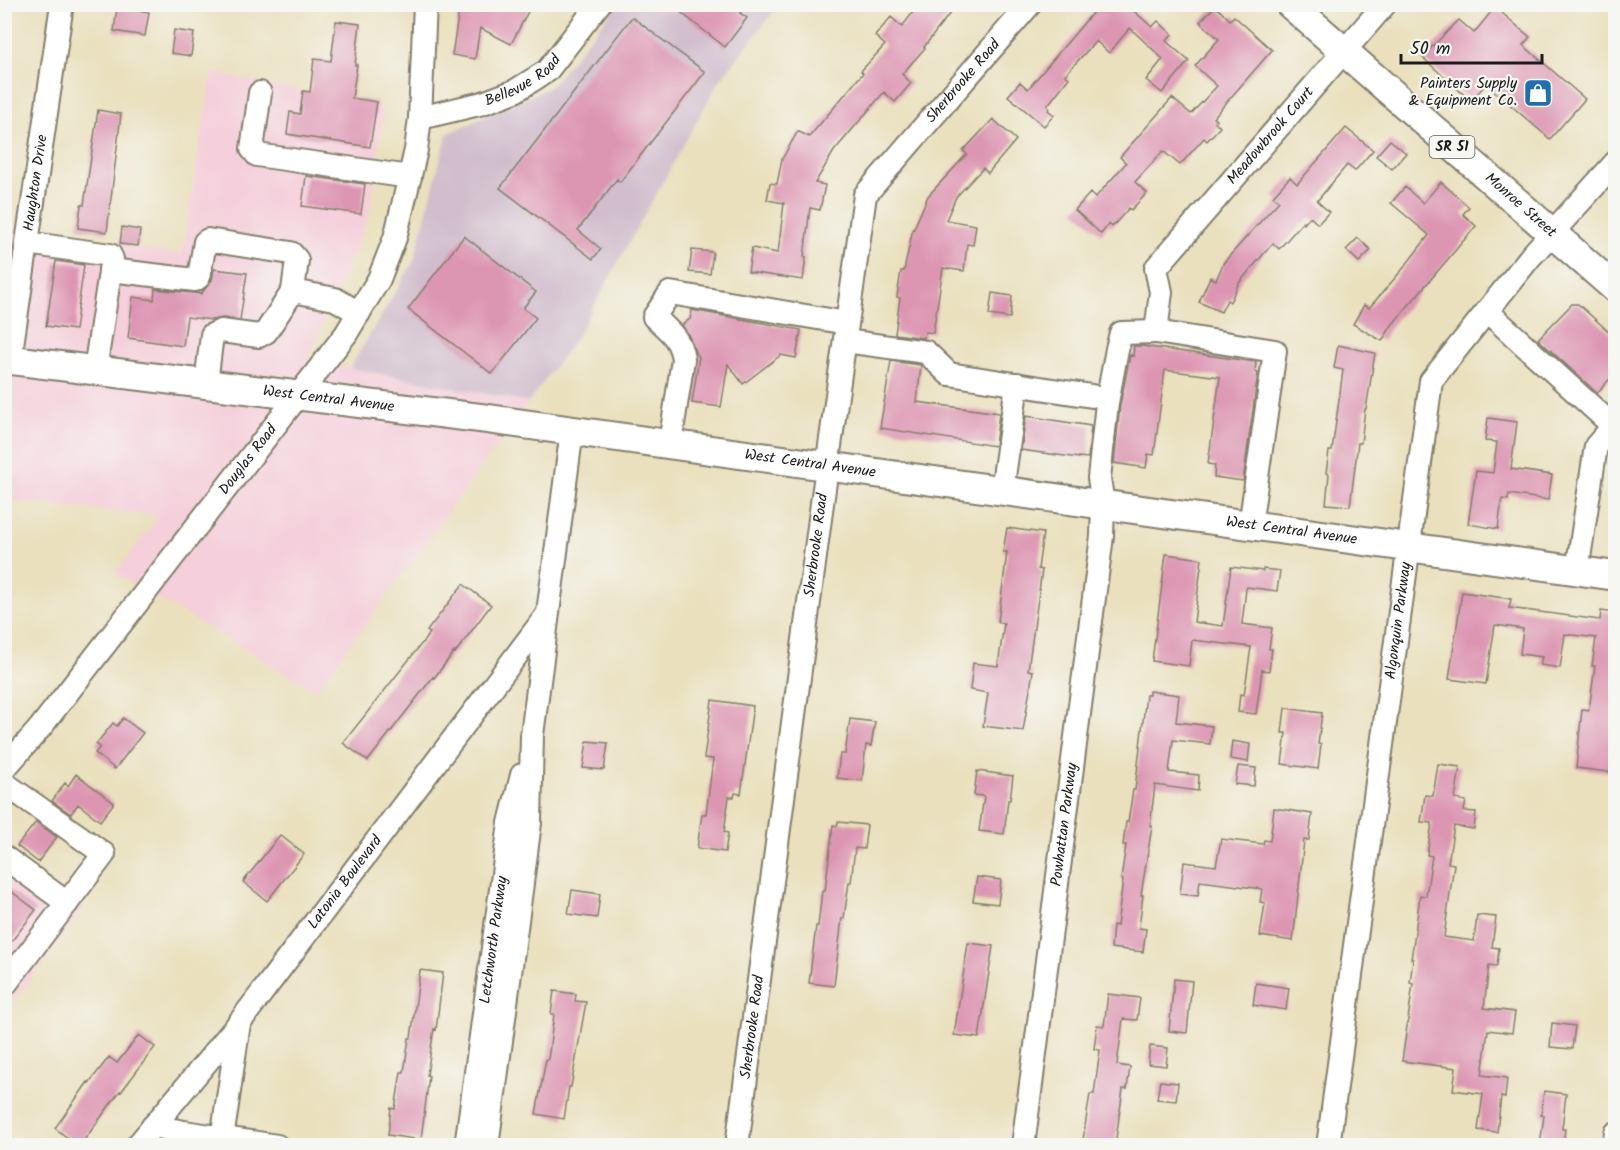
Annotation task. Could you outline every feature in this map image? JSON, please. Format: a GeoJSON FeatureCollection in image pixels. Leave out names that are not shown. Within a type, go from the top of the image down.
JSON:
{"type":"FeatureCollection","features":[{"type":"Feature","properties":{"kind":"main road","name":"Monroe Street"},"geometry":{"type":"LineString","coordinates":[[1290,4],[1551,234],[1616,288]]}},
{"type":"Feature","properties":{"kind":"main road","name":"West Central Avenue"},"geometry":{"type":"LineString","coordinates":[[7,359],[572,430],[1616,576]]}},
{"type":"Feature","properties":{"kind":"street","name":"Haughton Drive"},"geometry":{"type":"LineString","coordinates":[[7,359],[27,243],[62,4]]}},
{"type":"Feature","properties":{"kind":"street","name":"Douglas Road"},"geometry":{"type":"LineString","coordinates":[[4,769],[40,728],[346,334],[379,279],[395,238],[416,150],[420,118],[424,4]]}},
{"type":"Feature","properties":{"kind":"street","name":"Bellevue Road"},"geometry":{"type":"LineString","coordinates":[[420,118],[483,103],[515,91],[547,71],[599,4]]}},
{"type":"Feature","properties":{"kind":"street","name":"Sherbrooke Road"},"geometry":{"type":"LineString","coordinates":[[737,1146],[865,195],[1030,4]]}},
{"type":"Feature","properties":{"kind":"street","name":"Meadowbrook Court"},"geometry":{"type":"LineString","coordinates":[[1155,332],[1161,292],[1156,268],[1385,4]]}},
{"type":"Feature","properties":{"kind":"street"},"geometry":{"type":"LineString","coordinates":[[260,93],[252,149],[256,155],[410,177]]}},
{"type":"Feature","properties":{"kind":"street","name":"Algonquin Parkway"},"geometry":{"type":"LineString","coordinates":[[1328,1146],[1431,381],[1531,256],[1616,162]]}},
{"type":"Feature","properties":{"kind":"street"},"geometry":{"type":"LineString","coordinates":[[110,270],[195,280],[199,277],[205,242],[208,240],[291,253],[297,260],[293,291],[266,332],[259,336],[221,331],[213,335],[206,383]]}},
{"type":"Feature","properties":{"kind":"street"},"geometry":{"type":"LineString","coordinates":[[27,243],[110,255],[112,259],[95,369]]}},
{"type":"Feature","properties":{"kind":"street"},"geometry":{"type":"LineString","coordinates":[[293,291],[335,299],[359,313]]}},
{"type":"Feature","properties":{"kind":"street"},"geometry":{"type":"LineString","coordinates":[[670,444],[683,359],[677,339],[654,317],[670,293],[761,307],[818,319],[846,332],[926,352],[949,374],[1092,396]]}},
{"type":"Feature","properties":{"kind":"street"},"geometry":{"type":"LineString","coordinates":[[1487,311],[1614,424],[1596,446],[1577,571]]}},
{"type":"Feature","properties":{"kind":"street"},"geometry":{"type":"LineString","coordinates":[[1155,332],[1275,351],[1250,526]]}},
{"type":"Feature","properties":{"kind":"street","name":"Powhattan Parkway"},"geometry":{"type":"LineString","coordinates":[[1023,1146],[1102,536],[1103,505],[1099,478],[1107,403],[1121,333],[1155,332]]}},
{"type":"Feature","properties":{"kind":"street"},"geometry":{"type":"LineString","coordinates":[[1002,491],[1017,384]]}},
{"type":"Feature","properties":{"kind":"street","name":"Letchworth Parkway"},"geometry":{"type":"LineString","coordinates":[[487,1146],[530,823],[532,735],[572,430]]}},
{"type":"Feature","properties":{"kind":"street","name":"Latonia Boulevard"},"geometry":{"type":"LineString","coordinates":[[138,1146],[239,1023],[548,614]]}},
{"type":"Feature","properties":{"kind":"street","name":"Letchworth Parkway"},"geometry":{"type":"LineString","coordinates":[[466,1146],[510,823],[532,735]]}},
{"type":"Feature","properties":{"kind":"street"},"geometry":{"type":"LineString","coordinates":[[4,783],[104,854],[4,986]]}},
{"type":"Feature","properties":{"kind":"street"},"geometry":{"type":"LineString","coordinates":[[4,857],[67,903]]}},
{"type":"Feature","properties":{"kind":"street"},"geometry":{"type":"LineString","coordinates":[[222,1142],[239,1023]]}},
{"type":"Feature","properties":{"kind":"street"},"geometry":{"type":"LineString","coordinates":[[153,1126],[222,1142],[277,1146]]}},
{"type":"Feature","properties":{"kind":"street"},"geometry":{"type":"LineString","coordinates":[[1614,1146],[1616,1133]]}},
{"type":"Feature","properties":{"kind":"shaded area"},"geometry":{"type":"Polygon","coordinates":[[[617,5],[779,5],[718,83],[577,336],[529,402],[350,368],[414,261],[447,134],[550,87],[617,5]]]}},
{"type":"Feature","properties":{"kind":"shaded area"},"geometry":{"type":"Polygon","coordinates":[[[212,72],[384,109],[369,216],[308,360],[529,402],[316,691],[115,573],[159,516],[5,500],[4,228],[182,255],[212,72]]]}},
{"type":"Feature","properties":{"kind":"shaded area"},"geometry":{"type":"Polygon","coordinates":[[[5,850],[84,908],[5,1012],[5,850]]]}},
{"type":"Feature","properties":{"kind":"building"},"geometry":{"type":"Polygon","coordinates":[[[460,4],[532,4],[511,44],[480,28],[475,59],[452,55],[460,4]]]}},
{"type":"Feature","properties":{"kind":"building"},"geometry":{"type":"Polygon","coordinates":[[[670,4],[747,4],[740,13],[747,18],[725,47],[670,4]]]}},
{"type":"Feature","properties":{"kind":"building"},"geometry":{"type":"Polygon","coordinates":[[[919,4],[957,4],[925,48],[902,74],[911,83],[895,102],[884,92],[834,151],[815,183],[825,185],[820,210],[810,208],[803,280],[748,272],[752,248],[778,253],[784,203],[767,200],[770,183],[777,184],[782,159],[798,131],[809,137],[863,73],[861,71],[885,45],[875,36],[891,17],[902,27],[919,4]]]}},
{"type":"Feature","properties":{"kind":"building"},"geometry":{"type":"Polygon","coordinates":[[[1100,4],[1126,4],[1152,27],[1158,21],[1172,34],[1166,41],[1189,61],[1162,93],[1146,80],[1163,59],[1130,28],[1109,53],[1096,41],[1065,75],[1069,78],[1047,106],[1054,115],[1044,126],[1008,96],[1020,82],[1028,89],[1100,4]]]}},
{"type":"Feature","properties":{"kind":"building"},"geometry":{"type":"Polygon","coordinates":[[[1215,6],[1230,20],[1234,16],[1272,50],[1213,118],[1217,120],[1215,122],[1220,127],[1207,141],[1204,138],[1180,165],[1163,151],[1135,182],[1147,193],[1112,227],[1109,224],[1101,234],[1075,210],[1090,193],[1095,198],[1126,163],[1120,157],[1172,98],[1191,114],[1217,86],[1195,66],[1219,39],[1200,22],[1215,6]]]}},
{"type":"Feature","properties":{"kind":"building"},"geometry":{"type":"Polygon","coordinates":[[[117,7],[149,12],[145,36],[114,31],[117,7]]]}},
{"type":"Feature","properties":{"kind":"building"},"geometry":{"type":"Polygon","coordinates":[[[1495,7],[1530,37],[1523,45],[1585,99],[1550,139],[1486,84],[1471,101],[1422,57],[1459,20],[1474,33],[1495,7]]]}},
{"type":"Feature","properties":{"kind":"building"},"geometry":{"type":"Polygon","coordinates":[[[632,17],[705,72],[620,182],[617,179],[578,230],[601,249],[593,259],[500,188],[632,17]]]}},
{"type":"Feature","properties":{"kind":"building"},"geometry":{"type":"Polygon","coordinates":[[[336,21],[360,24],[352,98],[377,102],[370,147],[287,134],[290,112],[300,114],[303,91],[310,92],[314,59],[331,61],[336,21]]]}},
{"type":"Feature","properties":{"kind":"building"},"geometry":{"type":"Polygon","coordinates":[[[174,30],[194,33],[191,56],[171,53],[174,30]]]}},
{"type":"Feature","properties":{"kind":"building"},"geometry":{"type":"Polygon","coordinates":[[[98,110],[121,114],[107,232],[78,228],[81,205],[84,205],[98,110]]]}},
{"type":"Feature","properties":{"kind":"building"},"geometry":{"type":"Polygon","coordinates":[[[993,119],[1016,140],[988,173],[983,168],[956,197],[946,220],[976,225],[973,245],[967,244],[964,271],[943,268],[933,333],[925,332],[924,338],[895,334],[901,271],[904,271],[912,233],[928,196],[967,154],[963,151],[993,119]]]}},
{"type":"Feature","properties":{"kind":"building"},"geometry":{"type":"Polygon","coordinates":[[[1346,128],[1373,150],[1355,171],[1347,165],[1317,201],[1329,212],[1318,224],[1310,217],[1304,224],[1303,222],[1279,249],[1273,243],[1239,283],[1230,302],[1227,300],[1221,312],[1199,302],[1210,277],[1216,280],[1224,262],[1279,201],[1273,196],[1290,177],[1297,184],[1346,128]]]}},
{"type":"Feature","properties":{"kind":"building"},"geometry":{"type":"Polygon","coordinates":[[[1390,140],[1406,153],[1392,169],[1376,156],[1390,140]]]}},
{"type":"Feature","properties":{"kind":"building"},"geometry":{"type":"Polygon","coordinates":[[[306,176],[365,184],[361,214],[302,206],[306,176]]]}},
{"type":"Feature","properties":{"kind":"building"},"geometry":{"type":"Polygon","coordinates":[[[1441,182],[1469,207],[1463,214],[1476,226],[1392,325],[1382,341],[1353,324],[1364,305],[1369,308],[1429,235],[1391,203],[1405,187],[1423,203],[1441,182]]]}},
{"type":"Feature","properties":{"kind":"building"},"geometry":{"type":"Polygon","coordinates":[[[122,227],[140,230],[138,246],[120,244],[122,227]]]}},
{"type":"Feature","properties":{"kind":"building"},"geometry":{"type":"Polygon","coordinates":[[[464,236],[536,292],[523,308],[536,318],[492,374],[408,309],[464,236]]]}},
{"type":"Feature","properties":{"kind":"building"},"geometry":{"type":"Polygon","coordinates":[[[1358,238],[1371,250],[1359,262],[1346,250],[1358,238]]]}},
{"type":"Feature","properties":{"kind":"building"},"geometry":{"type":"Polygon","coordinates":[[[692,250],[713,252],[710,274],[689,272],[692,250]]]}},
{"type":"Feature","properties":{"kind":"building"},"geometry":{"type":"Polygon","coordinates":[[[56,261],[84,265],[75,330],[46,326],[56,261]]]}},
{"type":"Feature","properties":{"kind":"building"},"geometry":{"type":"Polygon","coordinates":[[[214,269],[247,273],[240,320],[187,317],[183,346],[128,338],[133,297],[154,300],[155,289],[201,294],[212,280],[214,269]]]}},
{"type":"Feature","properties":{"kind":"building"},"geometry":{"type":"Polygon","coordinates":[[[992,293],[1012,296],[1010,318],[989,315],[992,293]]]}},
{"type":"Feature","properties":{"kind":"building"},"geometry":{"type":"Polygon","coordinates":[[[1572,304],[1578,304],[1616,338],[1616,372],[1597,393],[1538,339],[1572,304]]]}},
{"type":"Feature","properties":{"kind":"building"},"geometry":{"type":"Polygon","coordinates":[[[692,310],[801,330],[796,358],[781,355],[743,384],[728,364],[721,407],[692,403],[699,357],[682,325],[690,319],[692,310]]]}},
{"type":"Feature","properties":{"kind":"building"},"geometry":{"type":"Polygon","coordinates":[[[1338,345],[1375,353],[1361,443],[1358,443],[1350,506],[1326,504],[1329,474],[1326,473],[1329,451],[1332,451],[1343,370],[1334,368],[1338,345]]]}},
{"type":"Feature","properties":{"kind":"building"},"geometry":{"type":"Polygon","coordinates":[[[1134,346],[1256,362],[1255,372],[1258,373],[1243,481],[1214,477],[1215,465],[1208,464],[1220,377],[1165,370],[1154,455],[1148,454],[1146,468],[1114,463],[1120,405],[1130,355],[1133,356],[1134,346]]]}},
{"type":"Feature","properties":{"kind":"building"},"geometry":{"type":"Polygon","coordinates":[[[891,361],[921,365],[917,402],[999,413],[995,446],[880,428],[891,361]]]}},
{"type":"Feature","properties":{"kind":"building"},"geometry":{"type":"Polygon","coordinates":[[[1026,416],[1091,426],[1088,458],[1021,450],[1026,416]]]}},
{"type":"Feature","properties":{"kind":"building"},"geometry":{"type":"Polygon","coordinates":[[[1488,418],[1517,422],[1511,469],[1552,475],[1548,500],[1509,494],[1508,500],[1502,499],[1498,529],[1468,524],[1476,471],[1493,473],[1497,442],[1485,441],[1488,418]]]}},
{"type":"Feature","properties":{"kind":"building"},"geometry":{"type":"Polygon","coordinates":[[[1007,528],[1043,533],[1038,569],[1042,570],[1028,670],[1033,671],[1023,731],[983,726],[988,693],[970,690],[973,663],[998,666],[1004,623],[998,622],[1007,552],[1003,552],[1007,528]]]}},
{"type":"Feature","properties":{"kind":"building"},"geometry":{"type":"Polygon","coordinates":[[[1166,554],[1202,559],[1194,622],[1223,626],[1231,567],[1280,571],[1277,591],[1247,587],[1246,589],[1242,624],[1272,628],[1269,671],[1262,670],[1256,714],[1238,712],[1240,694],[1244,695],[1251,647],[1192,640],[1189,666],[1152,661],[1166,554]]]}},
{"type":"Feature","properties":{"kind":"building"},"geometry":{"type":"Polygon","coordinates":[[[463,584],[491,605],[368,761],[343,743],[430,633],[427,631],[463,584]]]}},
{"type":"Feature","properties":{"kind":"building"},"geometry":{"type":"Polygon","coordinates":[[[1462,592],[1511,599],[1509,608],[1600,620],[1601,611],[1616,613],[1616,773],[1576,768],[1582,709],[1589,710],[1596,638],[1565,634],[1560,668],[1540,665],[1542,657],[1520,654],[1523,629],[1495,625],[1486,684],[1449,679],[1462,592]]]}},
{"type":"Feature","properties":{"kind":"building"},"geometry":{"type":"Polygon","coordinates":[[[1149,691],[1179,695],[1176,722],[1212,726],[1210,744],[1173,740],[1169,772],[1199,775],[1198,791],[1155,785],[1150,826],[1152,826],[1141,895],[1143,895],[1139,928],[1146,929],[1143,952],[1111,948],[1113,925],[1117,926],[1123,880],[1121,879],[1126,845],[1123,845],[1126,822],[1128,822],[1133,790],[1135,790],[1146,695],[1149,695],[1149,691]]]}},
{"type":"Feature","properties":{"kind":"building"},"geometry":{"type":"Polygon","coordinates":[[[712,700],[753,706],[741,794],[735,793],[734,797],[729,797],[724,832],[728,833],[725,852],[697,848],[702,814],[706,814],[713,759],[704,758],[712,700]]]}},
{"type":"Feature","properties":{"kind":"building"},"geometry":{"type":"Polygon","coordinates":[[[1285,708],[1322,713],[1318,769],[1282,764],[1286,733],[1282,733],[1285,708]]]}},
{"type":"Feature","properties":{"kind":"building"},"geometry":{"type":"Polygon","coordinates":[[[123,718],[143,733],[115,769],[95,753],[100,747],[96,744],[113,723],[117,726],[123,718]]]}},
{"type":"Feature","properties":{"kind":"building"},"geometry":{"type":"Polygon","coordinates":[[[850,719],[875,722],[871,746],[866,745],[862,781],[837,778],[840,754],[845,754],[850,719]]]}},
{"type":"Feature","properties":{"kind":"building"},"geometry":{"type":"Polygon","coordinates":[[[587,741],[608,743],[604,770],[583,768],[587,741]]]}},
{"type":"Feature","properties":{"kind":"building"},"geometry":{"type":"Polygon","coordinates":[[[1232,741],[1250,744],[1248,762],[1230,759],[1232,741]]]}},
{"type":"Feature","properties":{"kind":"building"},"geometry":{"type":"Polygon","coordinates":[[[1438,764],[1460,767],[1455,799],[1466,801],[1464,811],[1476,812],[1474,829],[1454,826],[1448,863],[1454,864],[1444,937],[1474,941],[1477,915],[1496,917],[1492,947],[1499,948],[1497,966],[1489,965],[1484,1008],[1515,1012],[1512,1033],[1488,1030],[1482,1075],[1507,1078],[1505,1098],[1501,1097],[1497,1132],[1478,1130],[1483,1094],[1453,1090],[1456,1068],[1402,1061],[1413,984],[1410,983],[1413,959],[1411,959],[1420,895],[1426,896],[1432,856],[1427,855],[1432,823],[1421,822],[1425,795],[1433,796],[1438,764]]]}},
{"type":"Feature","properties":{"kind":"building"},"geometry":{"type":"Polygon","coordinates":[[[1238,766],[1256,768],[1254,786],[1235,784],[1238,766]]]}},
{"type":"Feature","properties":{"kind":"building"},"geometry":{"type":"Polygon","coordinates":[[[977,771],[1013,776],[1004,834],[979,831],[984,796],[974,795],[977,771]]]}},
{"type":"Feature","properties":{"kind":"building"},"geometry":{"type":"Polygon","coordinates":[[[76,774],[114,803],[100,821],[78,804],[71,814],[52,801],[65,783],[68,786],[76,774]]]}},
{"type":"Feature","properties":{"kind":"building"},"geometry":{"type":"Polygon","coordinates":[[[1274,808],[1312,814],[1309,840],[1304,840],[1293,941],[1260,936],[1265,903],[1260,902],[1262,889],[1200,881],[1198,896],[1180,894],[1184,862],[1216,866],[1221,839],[1263,844],[1264,840],[1270,841],[1274,808]]]}},
{"type":"Feature","properties":{"kind":"building"},"geometry":{"type":"Polygon","coordinates":[[[36,822],[57,837],[38,862],[17,846],[36,822]]]}},
{"type":"Feature","properties":{"kind":"building"},"geometry":{"type":"Polygon","coordinates":[[[838,822],[867,825],[864,849],[855,848],[851,882],[849,882],[844,918],[842,918],[834,986],[809,983],[822,891],[825,891],[833,825],[837,826],[838,822]]]}},
{"type":"Feature","properties":{"kind":"building"},"geometry":{"type":"Polygon","coordinates":[[[280,835],[304,854],[267,901],[243,882],[280,835]]]}},
{"type":"Feature","properties":{"kind":"building"},"geometry":{"type":"Polygon","coordinates":[[[977,877],[1001,880],[998,904],[973,901],[977,877]]]}},
{"type":"Feature","properties":{"kind":"building"},"geometry":{"type":"Polygon","coordinates":[[[4,886],[36,910],[4,951],[4,886]]]}},
{"type":"Feature","properties":{"kind":"building"},"geometry":{"type":"Polygon","coordinates":[[[572,890],[600,894],[597,918],[568,914],[572,890]]]}},
{"type":"Feature","properties":{"kind":"building"},"geometry":{"type":"Polygon","coordinates":[[[968,943],[993,946],[979,1038],[954,1035],[968,943]]]}},
{"type":"Feature","properties":{"kind":"building"},"geometry":{"type":"Polygon","coordinates":[[[420,970],[443,973],[436,1030],[434,1029],[427,1075],[429,1076],[421,1140],[388,1135],[391,1108],[395,1109],[401,1072],[404,1072],[409,1038],[411,1038],[420,970]]]}},
{"type":"Feature","properties":{"kind":"building"},"geometry":{"type":"Polygon","coordinates":[[[1174,979],[1192,981],[1187,1033],[1169,1031],[1174,979]]]}},
{"type":"Feature","properties":{"kind":"building"},"geometry":{"type":"Polygon","coordinates":[[[1256,983],[1289,988],[1286,1010],[1253,1005],[1256,983]]]}},
{"type":"Feature","properties":{"kind":"building"},"geometry":{"type":"Polygon","coordinates":[[[554,991],[576,994],[575,1001],[586,1002],[564,1119],[536,1114],[546,1059],[548,1060],[554,1014],[551,1014],[554,991]]]}},
{"type":"Feature","properties":{"kind":"building"},"geometry":{"type":"Polygon","coordinates":[[[1108,994],[1140,998],[1137,1020],[1123,1019],[1117,1065],[1130,1067],[1127,1089],[1123,1089],[1115,1146],[1082,1146],[1090,1094],[1094,1094],[1100,1050],[1094,1049],[1097,1025],[1104,1026],[1108,994]]]}},
{"type":"Feature","properties":{"kind":"building"},"geometry":{"type":"Polygon","coordinates":[[[1552,1023],[1575,1026],[1572,1049],[1550,1047],[1552,1023]]]}},
{"type":"Feature","properties":{"kind":"building"},"geometry":{"type":"Polygon","coordinates":[[[139,1035],[155,1047],[78,1146],[55,1128],[109,1057],[117,1063],[139,1035]]]}},
{"type":"Feature","properties":{"kind":"building"},"geometry":{"type":"Polygon","coordinates":[[[1150,1046],[1168,1048],[1166,1066],[1148,1064],[1150,1046]]]}},
{"type":"Feature","properties":{"kind":"building"},"geometry":{"type":"Polygon","coordinates":[[[1160,1081],[1178,1083],[1176,1101],[1157,1099],[1160,1081]]]}},
{"type":"Feature","properties":{"kind":"building"},"geometry":{"type":"Polygon","coordinates":[[[1544,1091],[1566,1094],[1562,1129],[1565,1129],[1563,1146],[1540,1146],[1544,1091]]]}},
{"type":"Feature","properties":{"kind":"place","name":"Painters Supply & Equipment Co."},"geometry":{"type":"Point","coordinates":[1538,93]}}]}
